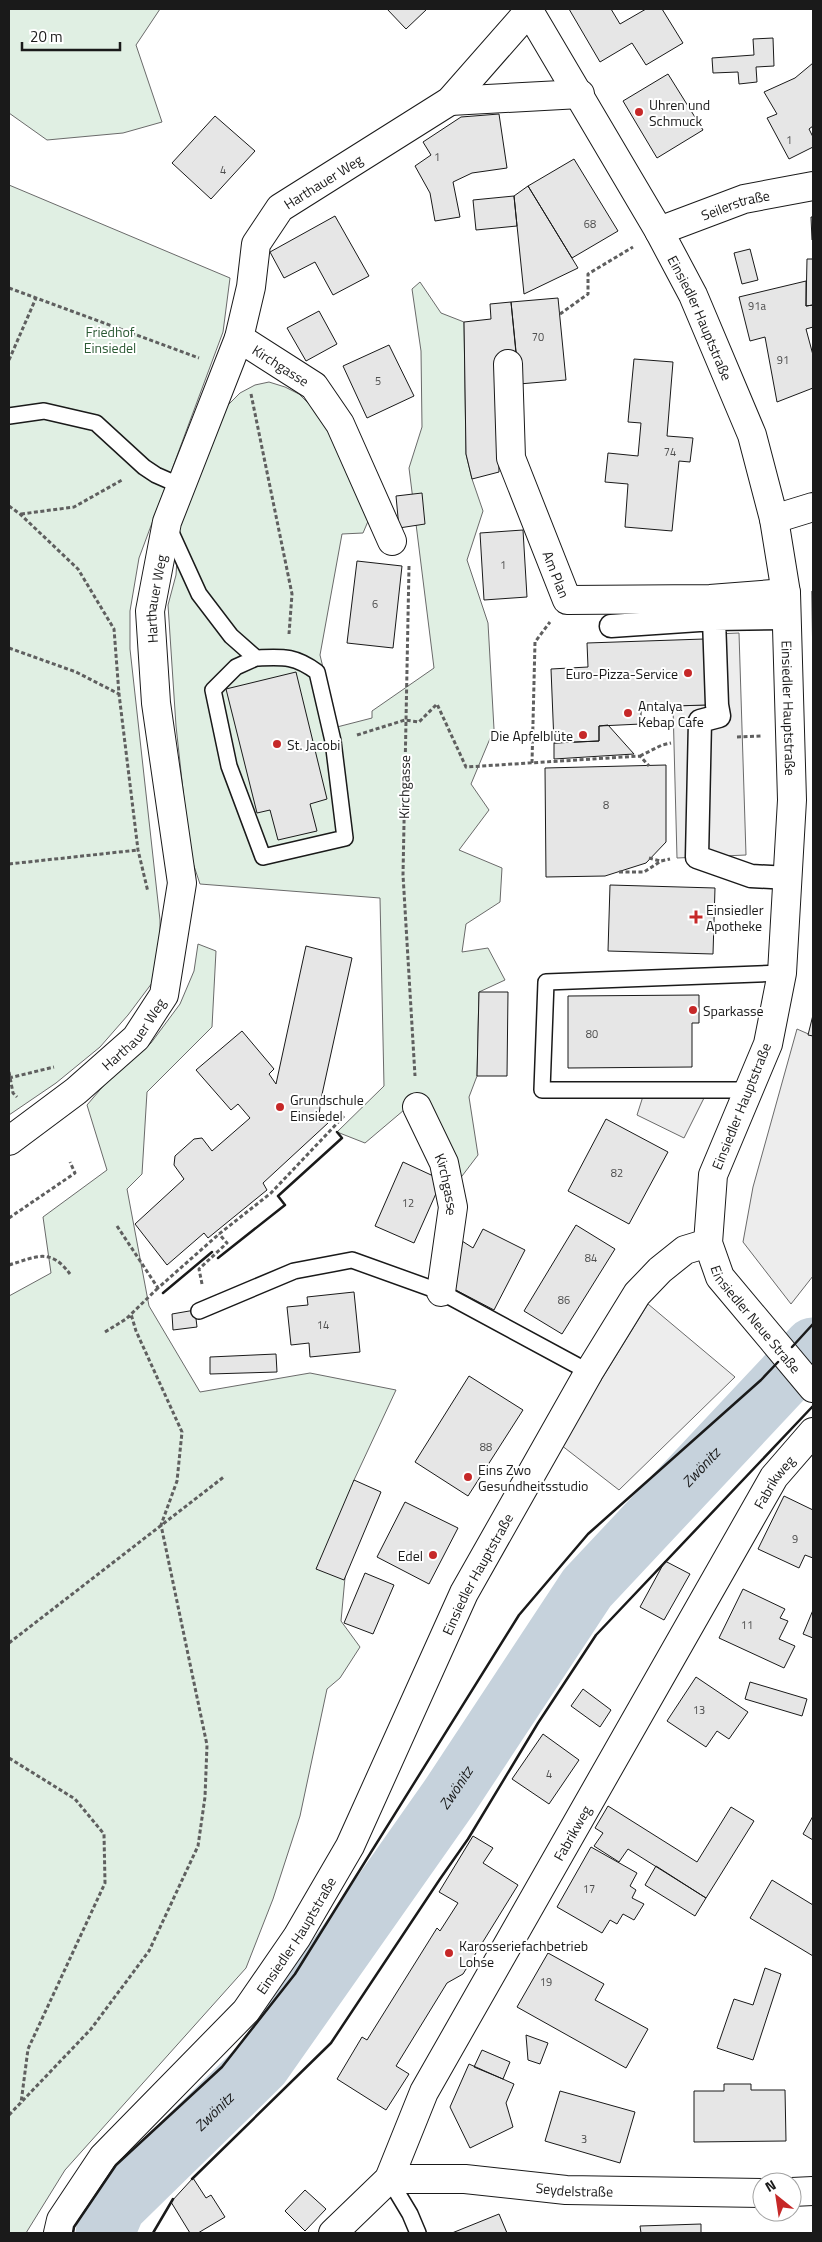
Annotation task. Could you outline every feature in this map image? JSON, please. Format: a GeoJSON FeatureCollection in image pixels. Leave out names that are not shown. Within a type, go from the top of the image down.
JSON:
{"type":"FeatureCollection","features":[{"type":"Feature","properties":{"kind":"street","name":"Einsiedler Hauptstraße"},"geometry":{"type":"LineString","coordinates":[[58,2233],[61,2220],[103,2158],[246,2011],[297,1937],[350,1846],[464,1593],[589,1372],[637,1294],[660,1270],[685,1250],[708,1243],[713,1175],[768,1044],[782,974],[792,800],[787,605],[774,519],[752,435],[728,373],[693,295],[659,231],[529,10]]}},
{"type":"Feature","properties":{"kind":"street","name":"Harthauer Weg"},"geometry":{"type":"LineString","coordinates":[[9,1141],[76,1091],[136,1038],[164,995],[182,883],[156,703],[150,610],[167,522],[240,338],[251,287],[256,244],[280,208],[450,101],[529,10]]}},
{"type":"Feature","properties":{"kind":"street","name":"Harthauer Weg"},"geometry":{"type":"LineString","coordinates":[[450,101],[580,94]]}},
{"type":"Feature","properties":{"kind":"street","name":"Seilerstraße"},"geometry":{"type":"LineString","coordinates":[[659,231],[744,199],[813,186]]}},
{"type":"Feature","properties":{"kind":"street","name":"Kirchgasse"},"geometry":{"type":"LineString","coordinates":[[240,338],[314,386],[340,424],[392,541]]}},
{"type":"Feature","properties":{"kind":"street","name":"Am Plan"},"geometry":{"type":"LineString","coordinates":[[508,364],[511,458],[567,600],[710,599],[787,605]]}},
{"type":"Feature","properties":{"kind":"street"},"geometry":{"type":"LineString","coordinates":[[774,519],[813,507]]}},
{"type":"Feature","properties":{"kind":"street"},"geometry":{"type":"LineString","coordinates":[[611,626],[714,619],[787,605]]}},
{"type":"Feature","properties":{"kind":"street"},"geometry":{"type":"LineString","coordinates":[[714,619],[717,705],[720,716],[700,722],[697,857],[751,876],[789,878]]}},
{"type":"Feature","properties":{"kind":"street","name":"Kirchgasse"},"geometry":{"type":"LineString","coordinates":[[416,1107],[444,1163],[453,1208],[441,1292]]}},
{"type":"Feature","properties":{"kind":"street","name":"Einsiedler Neue Straße"},"geometry":{"type":"LineString","coordinates":[[708,1243],[720,1277],[813,1388]]}},
{"type":"Feature","properties":{"kind":"street","name":"Fabrikweg"},"geometry":{"type":"LineString","coordinates":[[333,2233],[389,2180],[428,2083],[774,1477],[813,1432]]}},
{"type":"Feature","properties":{"kind":"street","name":"Seydelstraße"},"geometry":{"type":"LineString","coordinates":[[389,2180],[464,2179],[566,2190],[752,2193]]}},
{"type":"Feature","properties":{"kind":"lane"},"geometry":{"type":"LineString","coordinates":[[9,416],[44,411],[96,423],[144,467],[156,475],[181,486]]}},
{"type":"Feature","properties":{"kind":"lane"},"geometry":{"type":"LineString","coordinates":[[167,522],[199,594],[231,636],[256,658]]}},
{"type":"Feature","properties":{"kind":"lane"},"geometry":{"type":"LineString","coordinates":[[287,657],[303,662],[317,672],[333,742],[345,838],[263,857],[229,766],[213,690],[236,667],[256,658],[287,657]]}},
{"type":"Feature","properties":{"kind":"lane"},"geometry":{"type":"LineString","coordinates":[[748,1090],[542,1090],[546,982],[782,974]]}},
{"type":"Feature","properties":{"kind":"lane"},"geometry":{"type":"LineString","coordinates":[[203,1309],[294,1271],[352,1260],[441,1292],[589,1372]]}},
{"type":"Feature","properties":{"kind":"lane"},"geometry":{"type":"LineString","coordinates":[[389,2180],[410,2214],[418,2233]]}},
{"type":"Feature","properties":{"kind":"path"},"geometry":{"type":"LineString","coordinates":[[560,314],[588,294],[588,274],[659,231]]}},
{"type":"Feature","properties":{"kind":"path"},"geometry":{"type":"LineString","coordinates":[[9,288],[228,367]]}},
{"type":"Feature","properties":{"kind":"path"},"geometry":{"type":"LineString","coordinates":[[9,360],[36,298]]}},
{"type":"Feature","properties":{"kind":"path"},"geometry":{"type":"LineString","coordinates":[[249,386],[292,594],[287,657]]}},
{"type":"Feature","properties":{"kind":"path"},"geometry":{"type":"LineString","coordinates":[[20,514],[74,507],[144,467]]}},
{"type":"Feature","properties":{"kind":"path"},"geometry":{"type":"LineString","coordinates":[[9,506],[20,514],[78,569],[114,629],[119,694],[138,850],[149,896]]}},
{"type":"Feature","properties":{"kind":"path","name":"Kirchgasse"},"geometry":{"type":"LineString","coordinates":[[392,541],[409,564],[409,650],[405,720],[403,875],[416,1107]]}},
{"type":"Feature","properties":{"kind":"path"},"geometry":{"type":"LineString","coordinates":[[532,763],[534,642],[567,600]]}},
{"type":"Feature","properties":{"kind":"path"},"geometry":{"type":"LineString","coordinates":[[9,648],[76,672],[119,694]]}},
{"type":"Feature","properties":{"kind":"path"},"geometry":{"type":"LineString","coordinates":[[333,742],[405,720],[419,722],[437,704],[466,767],[640,756],[662,745]]}},
{"type":"Feature","properties":{"kind":"path"},"geometry":{"type":"LineString","coordinates":[[640,756],[649,766]]}},
{"type":"Feature","properties":{"kind":"path"},"geometry":{"type":"LineString","coordinates":[[9,864],[138,850]]}},
{"type":"Feature","properties":{"kind":"path"},"geometry":{"type":"LineString","coordinates":[[619,872],[644,872],[661,861],[697,857]]}},
{"type":"Feature","properties":{"kind":"path"},"geometry":{"type":"LineString","coordinates":[[649,858],[661,861]]}},
{"type":"Feature","properties":{"kind":"path"},"geometry":{"type":"LineString","coordinates":[[9,1078],[63,1065]]}},
{"type":"Feature","properties":{"kind":"path"},"geometry":{"type":"LineString","coordinates":[[105,1332],[131,1314],[219,1234],[271,1193],[344,1116]]}},
{"type":"Feature","properties":{"kind":"path"},"geometry":{"type":"LineString","coordinates":[[9,1218],[75,1173],[70,1162]]}},
{"type":"Feature","properties":{"kind":"path"},"geometry":{"type":"LineString","coordinates":[[117,1226],[158,1288]]}},
{"type":"Feature","properties":{"kind":"path"},"geometry":{"type":"LineString","coordinates":[[203,1309],[199,1269],[227,1243],[219,1234]]}},
{"type":"Feature","properties":{"kind":"path"},"geometry":{"type":"LineString","coordinates":[[9,1265],[43,1255],[57,1259],[70,1274]]}},
{"type":"Feature","properties":{"kind":"path"},"geometry":{"type":"LineString","coordinates":[[9,2115],[91,2028],[149,1951],[198,1846],[205,1797],[207,1746],[161,1525],[177,1481],[182,1432],[136,1331],[131,1314]]}},
{"type":"Feature","properties":{"kind":"path"},"geometry":{"type":"LineString","coordinates":[[9,1643],[225,1476]]}},
{"type":"Feature","properties":{"kind":"path"},"geometry":{"type":"LineString","coordinates":[[9,1758],[75,1799],[104,1834],[105,1883],[28,2049],[21,2104]]}},
{"type":"Feature","properties":{"kind":"green space"},"geometry":{"type":"Polygon","coordinates":[[[9,9],[160,9],[136,45],[162,122],[123,133],[47,140],[9,113],[9,9]]]}},
{"type":"Feature","properties":{"kind":"green space","name":"Friedhof Einsiedel"},"geometry":{"type":"Polygon","coordinates":[[[9,185],[230,278],[223,332],[139,558],[130,611],[130,649],[160,920],[160,948],[152,983],[128,1015],[100,1047],[56,1083],[9,1115],[9,185]]]}},
{"type":"Feature","properties":{"kind":"green space"},"geometry":{"type":"Polygon","coordinates":[[[420,282],[441,313],[464,322],[466,454],[483,511],[467,560],[488,623],[494,729],[471,784],[489,810],[459,850],[502,868],[500,902],[466,924],[462,952],[488,948],[505,980],[479,992],[477,1076],[469,1097],[478,1155],[459,1180],[404,1110],[365,1143],[337,1132],[384,1086],[380,898],[200,884],[190,854],[176,726],[168,605],[176,575],[179,526],[222,411],[240,393],[255,385],[269,382],[299,394],[321,416],[372,512],[363,533],[342,534],[320,655],[337,727],[372,718],[372,711],[434,668],[409,468],[422,427],[421,351],[412,289],[420,282]]]}},
{"type":"Feature","properties":{"kind":"green space"},"geometry":{"type":"Polygon","coordinates":[[[198,944],[216,951],[212,1027],[147,1092],[142,1174],[127,1189],[149,1306],[200,1392],[310,1373],[396,1390],[354,1480],[341,1621],[360,1647],[340,1678],[327,1689],[300,1816],[273,1899],[246,1968],[65,2170],[26,2233],[9,2233],[9,1296],[51,1273],[43,1217],[107,1170],[87,1105],[111,1077],[151,1043],[180,1004],[194,971],[198,944]]]}},
{"type":"Feature","properties":{"kind":"shaded area"},"geometry":{"type":"Polygon","coordinates":[[[739,633],[746,855],[677,858],[673,706],[706,705],[715,634],[739,633]]]}},
{"type":"Feature","properties":{"kind":"shaded area"},"geometry":{"type":"Polygon","coordinates":[[[797,1029],[813,1036],[813,1276],[791,1304],[743,1242],[753,1187],[797,1029]]]}},
{"type":"Feature","properties":{"kind":"shaded area"},"geometry":{"type":"Polygon","coordinates":[[[645,1090],[708,1090],[684,1138],[637,1115],[645,1090]]]}},
{"type":"Feature","properties":{"kind":"shaded area"},"geometry":{"type":"Polygon","coordinates":[[[648,1304],[735,1377],[619,1490],[561,1445],[648,1304]]]}},
{"type":"Feature","properties":{"kind":"building"},"geometry":{"type":"Polygon","coordinates":[[[387,9],[427,9],[406,29],[387,9]]]}},
{"type":"Feature","properties":{"kind":"building"},"geometry":{"type":"Polygon","coordinates":[[[569,9],[611,9],[620,24],[646,9],[662,9],[683,43],[646,65],[632,43],[600,62],[569,9]]]}},
{"type":"Feature","properties":{"kind":"building"},"geometry":{"type":"Polygon","coordinates":[[[773,38],[774,66],[756,67],[757,82],[739,84],[738,72],[713,73],[712,58],[754,55],[753,39],[773,38]]]}},
{"type":"Feature","properties":{"kind":"building"},"geometry":{"type":"Polygon","coordinates":[[[813,63],[813,126],[809,129],[813,137],[813,147],[789,159],[767,118],[777,114],[764,92],[795,78],[813,63]]]}},
{"type":"Feature","properties":{"kind":"building"},"geometry":{"type":"Polygon","coordinates":[[[668,74],[703,130],[657,158],[623,101],[668,74]]]}},
{"type":"Feature","properties":{"kind":"building"},"geometry":{"type":"Polygon","coordinates":[[[499,114],[507,168],[472,173],[453,182],[460,217],[435,221],[430,193],[415,166],[431,155],[423,142],[461,117],[499,114]]]}},
{"type":"Feature","properties":{"kind":"building"},"geometry":{"type":"Polygon","coordinates":[[[215,116],[255,151],[211,199],[172,163],[215,116]]]}},
{"type":"Feature","properties":{"kind":"building"},"geometry":{"type":"Polygon","coordinates":[[[574,159],[618,231],[572,258],[528,186],[574,159]]]}},
{"type":"Feature","properties":{"kind":"building"},"geometry":{"type":"Polygon","coordinates":[[[528,186],[578,268],[524,294],[514,196],[528,186]]]}},
{"type":"Feature","properties":{"kind":"building"},"geometry":{"type":"Polygon","coordinates":[[[514,196],[517,226],[476,230],[473,200],[514,196]]]}},
{"type":"Feature","properties":{"kind":"building"},"geometry":{"type":"Polygon","coordinates":[[[335,216],[369,276],[333,295],[315,262],[284,278],[270,252],[335,216]]]}},
{"type":"Feature","properties":{"kind":"building"},"geometry":{"type":"Polygon","coordinates":[[[811,217],[813,217],[813,240],[812,240],[811,217]]]}},
{"type":"Feature","properties":{"kind":"building"},"geometry":{"type":"Polygon","coordinates":[[[750,249],[758,280],[742,284],[734,253],[750,249]]]}},
{"type":"Feature","properties":{"kind":"building"},"geometry":{"type":"Polygon","coordinates":[[[807,259],[813,259],[813,305],[806,306],[807,259]]]}},
{"type":"Feature","properties":{"kind":"building"},"geometry":{"type":"Polygon","coordinates":[[[806,281],[806,306],[813,305],[813,327],[806,329],[813,355],[813,388],[777,402],[765,337],[750,341],[739,297],[806,281]]]}},
{"type":"Feature","properties":{"kind":"building"},"geometry":{"type":"Polygon","coordinates":[[[558,298],[566,380],[519,384],[511,302],[558,298]]]}},
{"type":"Feature","properties":{"kind":"building"},"geometry":{"type":"Polygon","coordinates":[[[511,302],[517,361],[497,361],[499,472],[472,479],[466,454],[464,322],[491,319],[490,304],[511,302]]]}},
{"type":"Feature","properties":{"kind":"building"},"geometry":{"type":"Polygon","coordinates":[[[319,311],[337,344],[306,361],[287,328],[319,311]]]}},
{"type":"Feature","properties":{"kind":"building"},"geometry":{"type":"Polygon","coordinates":[[[389,345],[414,396],[367,418],[343,366],[389,345]]]}},
{"type":"Feature","properties":{"kind":"building"},"geometry":{"type":"Polygon","coordinates":[[[634,359],[673,362],[667,436],[693,438],[690,462],[679,461],[672,531],[625,527],[628,484],[605,482],[608,453],[638,456],[641,423],[628,422],[634,359]]]}},
{"type":"Feature","properties":{"kind":"building"},"geometry":{"type":"Polygon","coordinates":[[[422,493],[425,524],[399,528],[396,496],[422,493]]]}},
{"type":"Feature","properties":{"kind":"building"},"geometry":{"type":"Polygon","coordinates":[[[523,530],[527,597],[484,600],[480,533],[523,530]]]}},
{"type":"Feature","properties":{"kind":"building"},"geometry":{"type":"Polygon","coordinates":[[[357,561],[402,566],[393,648],[347,643],[357,561]]]}},
{"type":"Feature","properties":{"kind":"building"},"geometry":{"type":"Polygon","coordinates":[[[812,591],[813,592],[813,684],[812,591]]]}},
{"type":"Feature","properties":{"kind":"building"},"geometry":{"type":"Polygon","coordinates":[[[704,639],[706,705],[641,707],[641,724],[599,726],[599,741],[554,743],[551,669],[588,667],[587,643],[704,639]]]}},
{"type":"Feature","properties":{"kind":"building","name":"St. Jacobi"},"geometry":{"type":"Polygon","coordinates":[[[296,672],[327,799],[310,804],[317,831],[278,840],[270,810],[257,813],[226,689],[296,672]]]}},
{"type":"Feature","properties":{"kind":"building"},"geometry":{"type":"Polygon","coordinates":[[[608,725],[634,754],[554,759],[554,743],[599,741],[599,726],[608,725]]]}},
{"type":"Feature","properties":{"kind":"building"},"geometry":{"type":"Polygon","coordinates":[[[666,765],[666,842],[646,863],[605,876],[546,877],[545,768],[666,765]]]}},
{"type":"Feature","properties":{"kind":"building"},"geometry":{"type":"Polygon","coordinates":[[[610,885],[715,888],[713,954],[608,951],[610,885]]]}},
{"type":"Feature","properties":{"kind":"building","name":"Grundschule Einsiedel"},"geometry":{"type":"Polygon","coordinates":[[[306,946],[352,958],[321,1099],[319,1115],[328,1123],[263,1183],[267,1190],[208,1238],[204,1233],[167,1265],[135,1224],[184,1179],[174,1165],[175,1156],[194,1139],[202,1138],[212,1151],[250,1118],[238,1104],[231,1110],[196,1070],[242,1031],[274,1069],[269,1074],[276,1084],[306,946]]]}},
{"type":"Feature","properties":{"kind":"building"},"geometry":{"type":"Polygon","coordinates":[[[479,992],[508,992],[507,1076],[477,1076],[479,992]]]}},
{"type":"Feature","properties":{"kind":"building"},"geometry":{"type":"Polygon","coordinates":[[[699,995],[699,1023],[692,1023],[692,1067],[568,1068],[568,996],[699,995]]]}},
{"type":"Feature","properties":{"kind":"building"},"geometry":{"type":"Polygon","coordinates":[[[813,1015],[813,1036],[808,1035],[813,1015]]]}},
{"type":"Feature","properties":{"kind":"building"},"geometry":{"type":"Polygon","coordinates":[[[606,1119],[668,1152],[629,1224],[568,1191],[606,1119]]]}},
{"type":"Feature","properties":{"kind":"building"},"geometry":{"type":"Polygon","coordinates":[[[403,1162],[442,1180],[414,1243],[375,1226],[403,1162]]]}},
{"type":"Feature","properties":{"kind":"building"},"geometry":{"type":"Polygon","coordinates":[[[576,1225],[615,1249],[562,1334],[524,1311],[576,1225]]]}},
{"type":"Feature","properties":{"kind":"building"},"geometry":{"type":"Polygon","coordinates":[[[483,1229],[525,1250],[494,1310],[452,1288],[462,1241],[473,1248],[483,1229]]]}},
{"type":"Feature","properties":{"kind":"building"},"geometry":{"type":"Polygon","coordinates":[[[354,1292],[360,1352],[310,1357],[309,1343],[291,1345],[287,1307],[308,1305],[307,1297],[354,1292]]]}},
{"type":"Feature","properties":{"kind":"building"},"geometry":{"type":"Polygon","coordinates":[[[195,1310],[197,1327],[173,1330],[172,1314],[195,1310]]]}},
{"type":"Feature","properties":{"kind":"building"},"geometry":{"type":"Polygon","coordinates":[[[276,1354],[277,1372],[210,1374],[210,1357],[276,1354]]]}},
{"type":"Feature","properties":{"kind":"building"},"geometry":{"type":"Polygon","coordinates":[[[469,1376],[523,1410],[468,1496],[415,1462],[469,1376]]]}},
{"type":"Feature","properties":{"kind":"building"},"geometry":{"type":"Polygon","coordinates":[[[354,1480],[381,1492],[344,1580],[316,1569],[354,1480]]]}},
{"type":"Feature","properties":{"kind":"building"},"geometry":{"type":"Polygon","coordinates":[[[784,1496],[813,1510],[813,1558],[805,1555],[799,1568],[758,1549],[784,1496]]]}},
{"type":"Feature","properties":{"kind":"building"},"geometry":{"type":"Polygon","coordinates":[[[405,1502],[458,1528],[429,1584],[377,1557],[405,1502]]]}},
{"type":"Feature","properties":{"kind":"building"},"geometry":{"type":"Polygon","coordinates":[[[665,1561],[690,1574],[664,1620],[640,1607],[665,1561]]]}},
{"type":"Feature","properties":{"kind":"building"},"geometry":{"type":"Polygon","coordinates":[[[365,1573],[394,1585],[373,1634],[344,1623],[365,1573]]]}},
{"type":"Feature","properties":{"kind":"building"},"geometry":{"type":"Polygon","coordinates":[[[743,1589],[785,1609],[780,1618],[788,1621],[779,1639],[795,1646],[784,1668],[719,1638],[743,1589]]]}},
{"type":"Feature","properties":{"kind":"building"},"geometry":{"type":"Polygon","coordinates":[[[813,1610],[813,1638],[803,1634],[813,1610]]]}},
{"type":"Feature","properties":{"kind":"building"},"geometry":{"type":"Polygon","coordinates":[[[696,1677],[748,1712],[729,1739],[717,1731],[706,1747],[667,1721],[696,1677]]]}},
{"type":"Feature","properties":{"kind":"building"},"geometry":{"type":"Polygon","coordinates":[[[750,1682],[807,1699],[802,1716],[745,1699],[750,1682]]]}},
{"type":"Feature","properties":{"kind":"building"},"geometry":{"type":"Polygon","coordinates":[[[583,1689],[611,1710],[600,1727],[571,1706],[583,1689]]]}},
{"type":"Feature","properties":{"kind":"building"},"geometry":{"type":"Polygon","coordinates":[[[543,1734],[579,1760],[549,1804],[512,1779],[543,1734]]]}},
{"type":"Feature","properties":{"kind":"building"},"geometry":{"type":"Polygon","coordinates":[[[608,1806],[697,1862],[731,1807],[754,1821],[706,1898],[628,1849],[619,1862],[594,1846],[603,1833],[595,1828],[608,1806]]]}},
{"type":"Feature","properties":{"kind":"building"},"geometry":{"type":"Polygon","coordinates":[[[813,1816],[813,1840],[803,1834],[813,1816]]]}},
{"type":"Feature","properties":{"kind":"building","name":"Karosseriefachbetrieb Lohse"},"geometry":{"type":"Polygon","coordinates":[[[473,1836],[493,1848],[483,1863],[518,1885],[463,1974],[447,1983],[396,2066],[409,2074],[386,2110],[337,2079],[362,2037],[367,2040],[437,1928],[440,1931],[458,1903],[439,1892],[473,1836]]]}},
{"type":"Feature","properties":{"kind":"building"},"geometry":{"type":"Polygon","coordinates":[[[591,1847],[637,1873],[630,1886],[636,1890],[632,1898],[644,1904],[634,1920],[623,1914],[617,1924],[610,1920],[602,1933],[557,1907],[591,1847]]]}},
{"type":"Feature","properties":{"kind":"building"},"geometry":{"type":"Polygon","coordinates":[[[656,1866],[706,1898],[695,1916],[645,1885],[656,1866]]]}},
{"type":"Feature","properties":{"kind":"building"},"geometry":{"type":"Polygon","coordinates":[[[772,1880],[813,1905],[813,1956],[750,1918],[772,1880]]]}},
{"type":"Feature","properties":{"kind":"building"},"geometry":{"type":"Polygon","coordinates":[[[548,1953],[604,1984],[595,2000],[648,2029],[626,2068],[517,2007],[548,1953]]]}},
{"type":"Feature","properties":{"kind":"building"},"geometry":{"type":"Polygon","coordinates":[[[765,1968],[781,1974],[753,2060],[717,2048],[734,1999],[753,2005],[765,1968]]]}},
{"type":"Feature","properties":{"kind":"building"},"geometry":{"type":"Polygon","coordinates":[[[526,2035],[548,2043],[540,2064],[528,2060],[526,2035]]]}},
{"type":"Feature","properties":{"kind":"building"},"geometry":{"type":"Polygon","coordinates":[[[482,2050],[510,2062],[503,2079],[474,2067],[482,2050]]]}},
{"type":"Feature","properties":{"kind":"building"},"geometry":{"type":"Polygon","coordinates":[[[469,2064],[514,2084],[506,2103],[513,2127],[470,2148],[450,2107],[469,2064]]]}},
{"type":"Feature","properties":{"kind":"building"},"geometry":{"type":"Polygon","coordinates":[[[724,2084],[751,2084],[751,2090],[785,2090],[786,2141],[694,2142],[694,2091],[724,2091],[724,2084]]]}},
{"type":"Feature","properties":{"kind":"building"},"geometry":{"type":"Polygon","coordinates":[[[560,2091],[635,2112],[620,2163],[545,2141],[560,2091]]]}},
{"type":"Feature","properties":{"kind":"building"},"geometry":{"type":"Polygon","coordinates":[[[193,2178],[206,2198],[211,2195],[225,2217],[198,2233],[190,2233],[171,2202],[193,2178]]]}},
{"type":"Feature","properties":{"kind":"building"},"geometry":{"type":"Polygon","coordinates":[[[305,2190],[326,2209],[305,2231],[285,2211],[305,2190]]]}},
{"type":"Feature","properties":{"kind":"building"},"geometry":{"type":"Polygon","coordinates":[[[499,2214],[507,2233],[452,2233],[499,2214]]]}},
{"type":"Feature","properties":{"kind":"building"},"geometry":{"type":"Polygon","coordinates":[[[701,2224],[701,2233],[641,2233],[640,2226],[701,2224]]]}},
{"type":"Feature","properties":{"kind":"waterway","name":"Zwönitz"},"geometry":{"type":"LineString","coordinates":[[105,2233],[116,2207],[261,2065],[450,1796],[587,1588],[813,1347]]}},
{"type":"Feature","properties":{"kind":"wall"},"geometry":{"type":"LineString","coordinates":[[218,1258],[285,1205],[278,1196],[342,1138],[337,1132]]}},
{"type":"Feature","properties":{"kind":"wall"},"geometry":{"type":"LineString","coordinates":[[163,1293],[212,1252]]}},
{"type":"Feature","properties":{"kind":"wall"},"geometry":{"type":"LineString","coordinates":[[792,1347],[813,1324]]}},
{"type":"Feature","properties":{"kind":"wall"},"geometry":{"type":"LineString","coordinates":[[73,2233],[74,2227],[116,2165],[222,2067],[295,1974],[519,1615],[588,1534],[761,1380],[778,1362]]}},
{"type":"Feature","properties":{"kind":"wall"},"geometry":{"type":"LineString","coordinates":[[192,2179],[331,2043],[468,1839],[538,1723],[596,1635],[813,1406]]}},
{"type":"Feature","properties":{"kind":"wall"},"geometry":{"type":"LineString","coordinates":[[153,2233],[173,2199]]}},
{"type":"Feature","properties":{"kind":"place","name":"Uhren und Schmuck"},"geometry":{"type":"Point","coordinates":[639,112]}},
{"type":"Feature","properties":{"kind":"place","name":"Euro-Pizza-Service"},"geometry":{"type":"Point","coordinates":[688,673]}},
{"type":"Feature","properties":{"kind":"place","name":"Antalya Kebap Cafe"},"geometry":{"type":"Point","coordinates":[628,713]}},
{"type":"Feature","properties":{"kind":"place","name":"Die Apfelblüte"},"geometry":{"type":"Point","coordinates":[583,735]}},
{"type":"Feature","properties":{"kind":"place","name":"St. Jacobi"},"geometry":{"type":"Point","coordinates":[277,744]}},
{"type":"Feature","properties":{"kind":"place","name":"Einsiedler Apotheke"},"geometry":{"type":"Point","coordinates":[696,917]}},
{"type":"Feature","properties":{"kind":"place","name":"Sparkasse"},"geometry":{"type":"Point","coordinates":[693,1010]}},
{"type":"Feature","properties":{"kind":"place","name":"Grundschule Einsiedel"},"geometry":{"type":"Point","coordinates":[280,1107]}},
{"type":"Feature","properties":{"kind":"place","name":"Eins Zwo Gesundheitsstudio"},"geometry":{"type":"Point","coordinates":[468,1477]}},
{"type":"Feature","properties":{"kind":"place","name":"Edel"},"geometry":{"type":"Point","coordinates":[433,1555]}},
{"type":"Feature","properties":{"kind":"place","name":"Karosseriefachbetrieb Lohse"},"geometry":{"type":"Point","coordinates":[449,1953]}}]}
